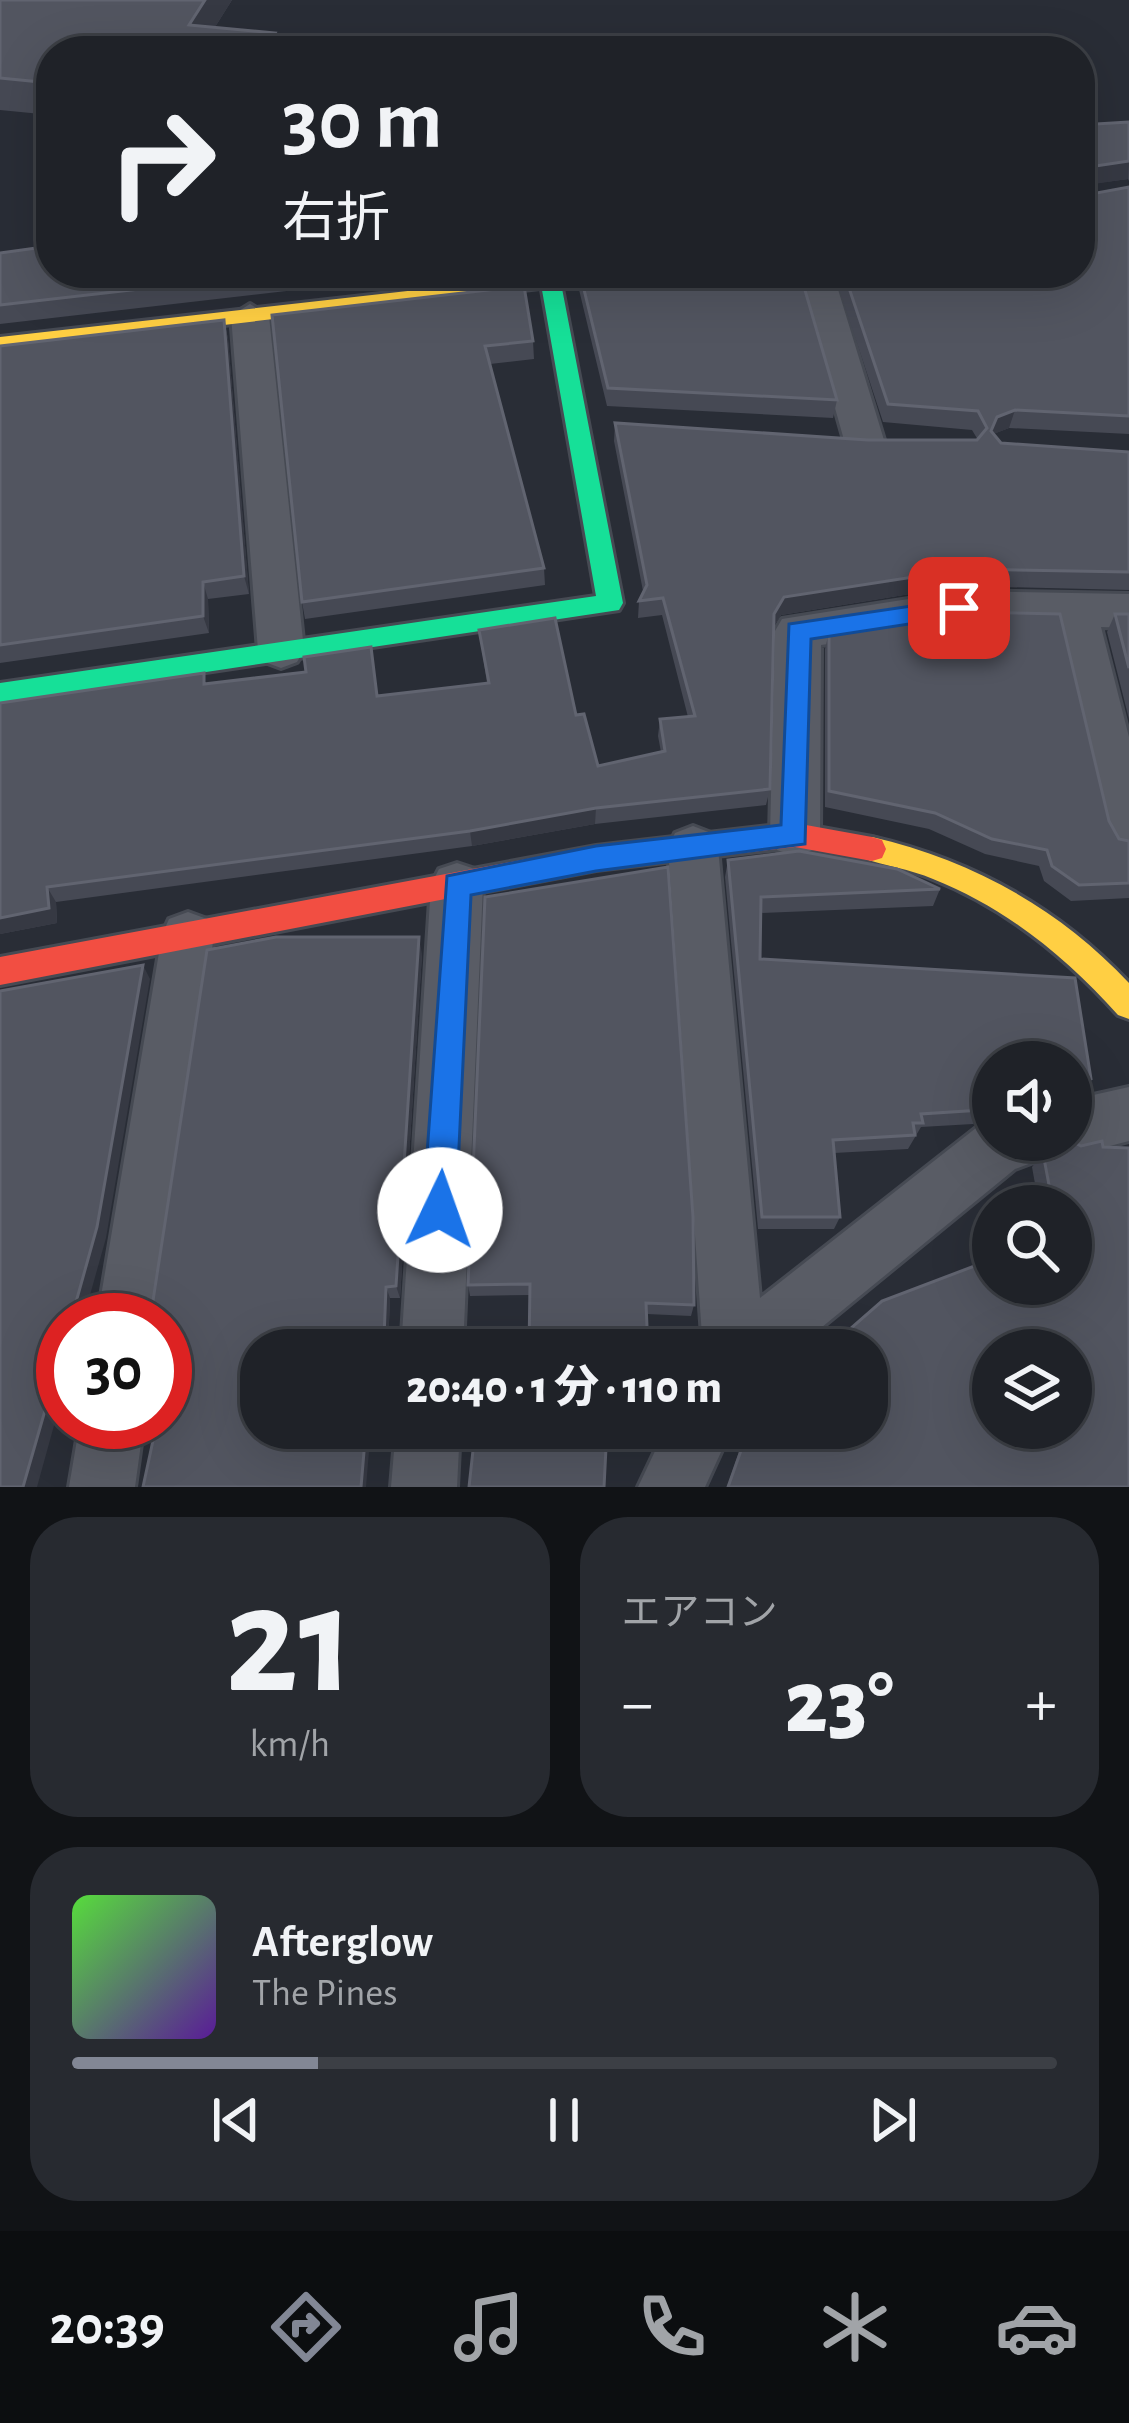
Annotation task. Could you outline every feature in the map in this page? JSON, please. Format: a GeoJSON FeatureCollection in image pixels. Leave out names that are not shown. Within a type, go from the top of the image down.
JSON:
{"type":"FeatureCollection","features":[{"type":"Feature","properties":{"kind":"street"},"geometry":{"type":"LineString","coordinates":[[0,344],[465,288]]}},
{"type":"Feature","properties":{"kind":"street"},"geometry":{"type":"LineString","coordinates":[[0,693],[610,603],[552,288]]}},
{"type":"Feature","properties":{"kind":"street"},"geometry":{"type":"LineString","coordinates":[[819,288],[864,440]]}},
{"type":"Feature","properties":{"kind":"street"},"geometry":{"type":"LineString","coordinates":[[250,316],[281,650]]}},
{"type":"Feature","properties":{"kind":"street"},"geometry":{"type":"LineString","coordinates":[[580,423],[627,426]]}},
{"type":"Feature","properties":{"kind":"street"},"geometry":{"type":"LineString","coordinates":[[817,438],[911,442]]}},
{"type":"Feature","properties":{"kind":"street"},"geometry":{"type":"LineString","coordinates":[[795,836],[798,631],[959,608],[1129,611]]}},
{"type":"Feature","properties":{"kind":"street"},"geometry":{"type":"LineString","coordinates":[[1074,609],[1129,835]]}},
{"type":"Feature","properties":{"kind":"street"},"geometry":{"type":"LineString","coordinates":[[0,971],[596,858],[795,836],[903,854],[1020,909],[1099,969],[1129,1005]]}},
{"type":"Feature","properties":{"kind":"street"},"geometry":{"type":"LineString","coordinates":[[693,848],[732,1329]]}},
{"type":"Feature","properties":{"kind":"street"},"geometry":{"type":"LineString","coordinates":[[433,1329],[457,885]]}},
{"type":"Feature","properties":{"kind":"street"},"geometry":{"type":"LineString","coordinates":[[132,1293],[188,934]]}},
{"type":"Feature","properties":{"kind":"street"},"geometry":{"type":"LineString","coordinates":[[1092,1123],[1129,1114]]}},
{"type":"Feature","properties":{"kind":"street"},"geometry":{"type":"LineString","coordinates":[[771,1329],[980,1161]]}},
{"type":"Feature","properties":{"kind":"street"},"geometry":{"type":"LineString","coordinates":[[102,1487],[108,1449]]}},
{"type":"Feature","properties":{"kind":"street"},"geometry":{"type":"LineString","coordinates":[[424,1487],[427,1449]]}},
{"type":"Feature","properties":{"kind":"street"},"geometry":{"type":"LineString","coordinates":[[671,1487],[690,1449]]}},
{"type":"Feature","properties":{"kind":"building"},"geometry":{"type":"Polygon","coordinates":[[[0,0],[205,0],[189,25],[275,33],[36,36],[36,82],[0,78],[0,0]]]}},
{"type":"Feature","properties":{"kind":"building"},"geometry":{"type":"Polygon","coordinates":[[[1129,122],[1129,161],[1095,166],[1095,123],[1129,122]]]}},
{"type":"Feature","properties":{"kind":"building"},"geometry":{"type":"Polygon","coordinates":[[[1129,187],[1129,416],[1015,410],[997,417],[991,431],[1001,443],[1129,452],[1129,572],[965,569],[784,597],[774,614],[770,789],[596,808],[470,831],[47,887],[49,908],[0,918],[0,703],[204,673],[204,684],[306,672],[304,657],[371,647],[377,696],[489,683],[479,630],[555,618],[576,715],[584,714],[598,766],[665,751],[660,719],[695,716],[663,598],[639,601],[647,585],[615,423],[868,440],[977,440],[987,428],[978,411],[888,404],[849,288],[1095,288],[1095,193],[1129,187]]]}},
{"type":"Feature","properties":{"kind":"building"},"geometry":{"type":"Polygon","coordinates":[[[36,248],[36,288],[148,288],[0,305],[0,253],[36,248]]]}},
{"type":"Feature","properties":{"kind":"building"},"geometry":{"type":"Polygon","coordinates":[[[524,288],[533,341],[485,346],[544,568],[302,602],[272,315],[524,288]]]}},
{"type":"Feature","properties":{"kind":"building"},"geometry":{"type":"Polygon","coordinates":[[[584,288],[804,288],[837,400],[608,388],[584,288]]]}},
{"type":"Feature","properties":{"kind":"building"},"geometry":{"type":"Polygon","coordinates":[[[224,320],[244,576],[203,582],[203,616],[0,645],[0,346],[224,320]]]}},
{"type":"Feature","properties":{"kind":"building"},"geometry":{"type":"Polygon","coordinates":[[[965,612],[1060,614],[1109,821],[1119,839],[1129,841],[1129,883],[1079,885],[1052,866],[1047,850],[992,839],[935,813],[829,791],[829,632],[965,612]]]}},
{"type":"Feature","properties":{"kind":"building"},"geometry":{"type":"Polygon","coordinates":[[[1115,614],[1129,614],[1129,668],[1115,614]]]}},
{"type":"Feature","properties":{"kind":"building"},"geometry":{"type":"Polygon","coordinates":[[[799,851],[897,869],[940,889],[761,897],[760,959],[1075,978],[1085,1041],[972,1041],[972,1111],[921,1114],[923,1123],[913,1123],[915,1135],[833,1140],[840,1217],[762,1217],[728,860],[799,851]]]}},
{"type":"Feature","properties":{"kind":"building"},"geometry":{"type":"Polygon","coordinates":[[[668,867],[693,1217],[694,1305],[646,1303],[647,1329],[529,1329],[530,1284],[468,1285],[485,897],[668,867]]]}},
{"type":"Feature","properties":{"kind":"building"},"geometry":{"type":"Polygon","coordinates":[[[276,937],[419,937],[396,1286],[386,1287],[384,1329],[240,1329],[240,1449],[364,1449],[361,1487],[143,1487],[151,1449],[192,1449],[192,1293],[154,1293],[207,950],[276,937]]]}},
{"type":"Feature","properties":{"kind":"building"},"geometry":{"type":"Polygon","coordinates":[[[143,965],[97,1227],[79,1293],[36,1293],[36,1442],[23,1487],[0,1487],[0,991],[143,965]]]}},
{"type":"Feature","properties":{"kind":"building"},"geometry":{"type":"Polygon","coordinates":[[[1102,1141],[1103,1147],[1129,1148],[1129,1487],[728,1487],[742,1449],[888,1449],[888,1329],[850,1329],[882,1301],[972,1267],[972,1305],[1092,1305],[1092,1185],[1049,1185],[1045,1161],[1092,1161],[1092,1143],[1102,1141]]]}},
{"type":"Feature","properties":{"kind":"building"},"geometry":{"type":"Polygon","coordinates":[[[473,1449],[606,1449],[604,1487],[469,1487],[473,1449]]]}},
{"type":"Feature","properties":{"kind":"traffic: fast"},"geometry":{"type":"LineString","coordinates":[[0,693],[610,603],[552,288]]}},
{"type":"Feature","properties":{"kind":"traffic: slow"},"geometry":{"type":"LineString","coordinates":[[0,344],[489,288]]}},
{"type":"Feature","properties":{"kind":"traffic: slow"},"geometry":{"type":"LineString","coordinates":[[872,849],[944,870],[1013,906],[1076,952],[1129,1005]]}},
{"type":"Feature","properties":{"kind":"traffic: jam"},"geometry":{"type":"LineString","coordinates":[[0,971],[596,858],[795,835],[872,849]]}},
{"type":"Feature","properties":{"kind":"route"},"geometry":{"type":"LineString","coordinates":[[440,1210],[457,885],[596,858],[795,836],[798,631],[959,608]]}}]}
